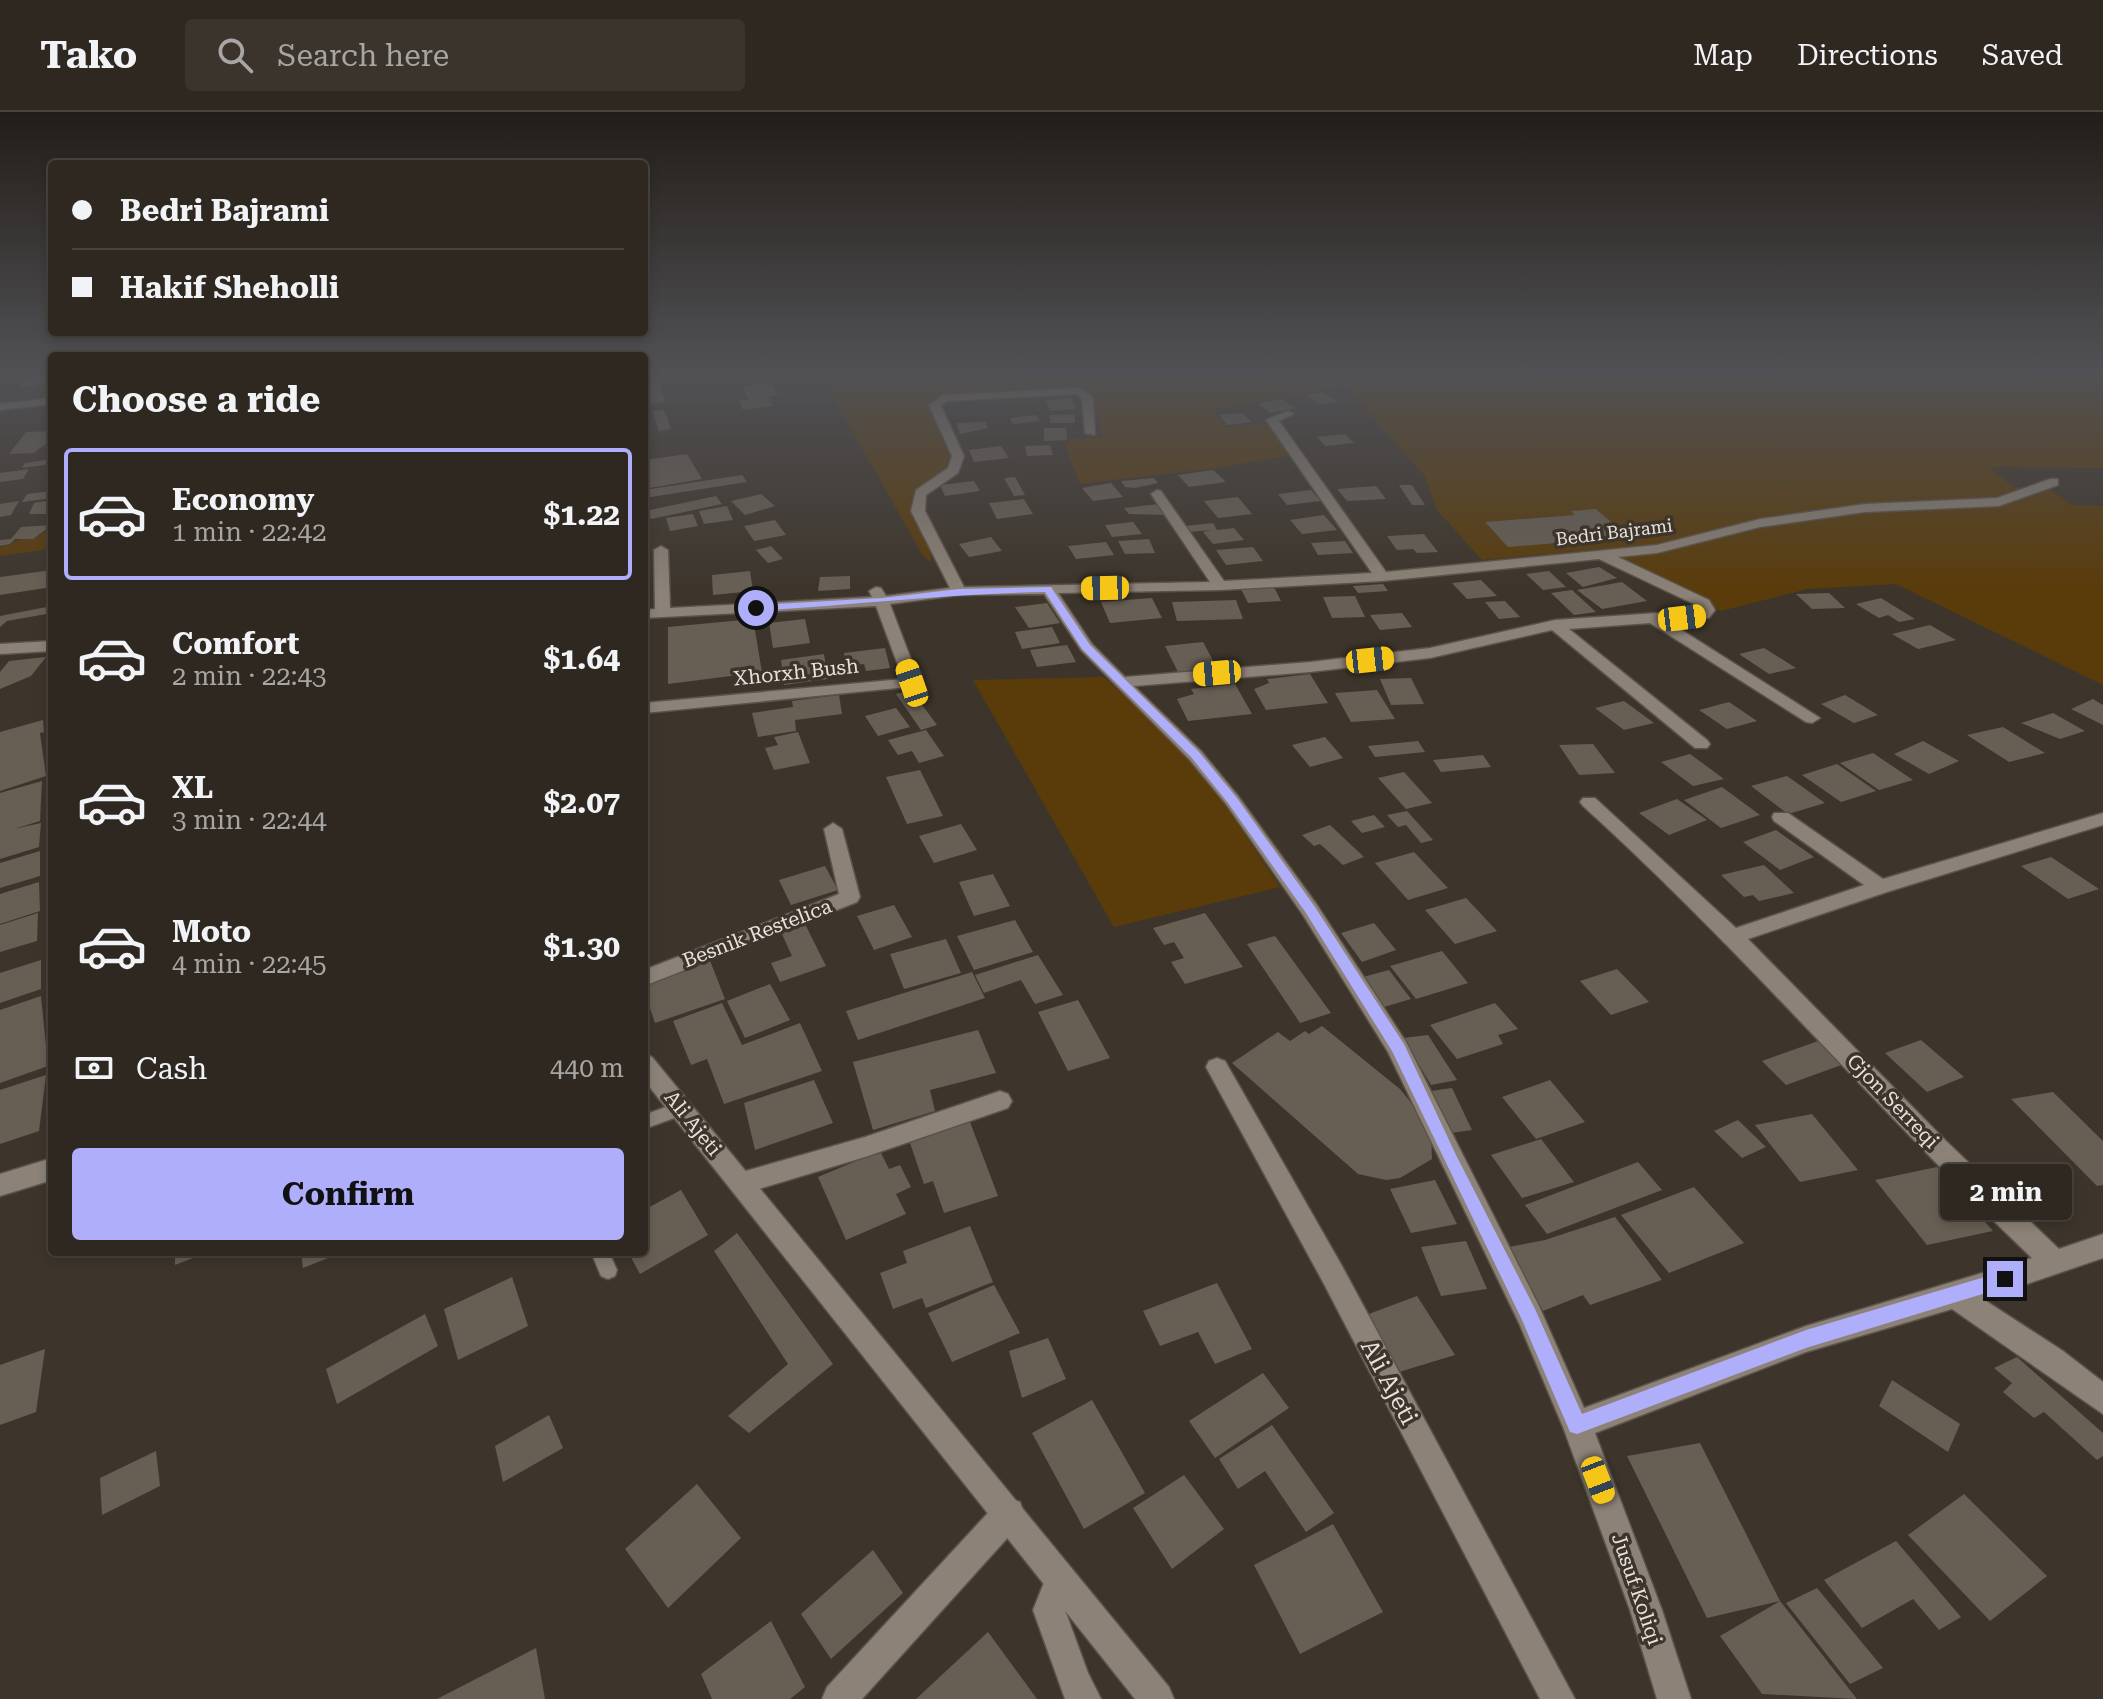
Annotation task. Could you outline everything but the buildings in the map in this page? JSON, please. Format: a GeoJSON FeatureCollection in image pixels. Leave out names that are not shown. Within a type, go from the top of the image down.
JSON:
{"type":"FeatureCollection","features":[{"type":"Feature","properties":{"kind":"street"},"geometry":{"type":"LineString","coordinates":[[952,443],[958,456],[954,470],[920,493],[918,511],[959,591]]}},
{"type":"Feature","properties":{"kind":"street"},"geometry":{"type":"LineString","coordinates":[[1288,443],[1382,577]]}},
{"type":"Feature","properties":{"kind":"street","name":"Bedri Bajrami"},"geometry":{"type":"LineString","coordinates":[[648,614],[959,591],[1220,586],[1382,577],[1657,549],[1760,523],[1819,514],[1892,506],[1999,502],[2054,482]]}},
{"type":"Feature","properties":{"kind":"street"},"geometry":{"type":"LineString","coordinates":[[1157,494],[1220,586]]}},
{"type":"Feature","properties":{"kind":"street"},"geometry":{"type":"LineString","coordinates":[[661,550],[663,613]]}},
{"type":"Feature","properties":{"kind":"street"},"geometry":{"type":"LineString","coordinates":[[1121,682],[1310,667],[1430,653],[1555,625],[1704,615],[1708,610],[1704,603],[1602,555]]}},
{"type":"Feature","properties":{"kind":"street","name":"Jusuf Koliqi"},"geometry":{"type":"LineString","coordinates":[[1048,589],[1086,647],[1195,755],[1232,800],[1310,910],[1398,1048],[1529,1315],[1577,1425],[1640,1595],[1674,1699]]}},
{"type":"Feature","properties":{"kind":"street","name":"Xhorxh Bush"},"geometry":{"type":"LineString","coordinates":[[648,708],[912,683],[879,596]]}},
{"type":"Feature","properties":{"kind":"street"},"geometry":{"type":"LineString","coordinates":[[1654,619],[1812,718]]}},
{"type":"Feature","properties":{"kind":"street"},"geometry":{"type":"LineString","coordinates":[[1555,625],[1701,744]]}},
{"type":"Feature","properties":{"kind":"street"},"geometry":{"type":"LineString","coordinates":[[0,649],[48,646]]}},
{"type":"Feature","properties":{"kind":"street","name":"Gjon Serreqi"},"geometry":{"type":"LineString","coordinates":[[1589,802],[1666,868],[1735,936],[1988,1201],[2055,1262]]}},
{"type":"Feature","properties":{"kind":"street"},"geometry":{"type":"LineString","coordinates":[[1781,817],[1880,887]]}},
{"type":"Feature","properties":{"kind":"street"},"geometry":{"type":"LineString","coordinates":[[1735,936],[1880,887],[2103,819]]}},
{"type":"Feature","properties":{"kind":"street","name":"Besnik Restelica"},"geometry":{"type":"LineString","coordinates":[[648,976],[850,897],[833,829]]}},
{"type":"Feature","properties":{"kind":"street","name":"Ali Ajeti"},"geometry":{"type":"LineString","coordinates":[[1217,1067],[1333,1275],[1558,1699]]}},
{"type":"Feature","properties":{"kind":"street","name":"Ali Ajeti"},"geometry":{"type":"LineString","coordinates":[[648,1068],[1157,1699]]}},
{"type":"Feature","properties":{"kind":"street"},"geometry":{"type":"LineString","coordinates":[[742,1183],[865,1147],[1000,1101]]}},
{"type":"Feature","properties":{"kind":"street"},"geometry":{"type":"LineString","coordinates":[[0,1185],[48,1170]]}},
{"type":"Feature","properties":{"kind":"street"},"geometry":{"type":"LineString","coordinates":[[1577,1425],[1806,1339],[1955,1296],[2103,1246]]}},
{"type":"Feature","properties":{"kind":"street"},"geometry":{"type":"LineString","coordinates":[[1955,1296],[2053,1361],[2103,1400]]}},
{"type":"Feature","properties":{"kind":"street"},"geometry":{"type":"LineString","coordinates":[[839,1699],[1009,1513]]}},
{"type":"Feature","properties":{"kind":"street"},"geometry":{"type":"LineString","coordinates":[[1060,1581],[1049,1610],[1074,1682],[1084,1699]]}},
{"type":"Feature","properties":{"kind":"lane"},"geometry":{"type":"LineString","coordinates":[[648,1121],[682,1108]]}},
{"type":"Feature","properties":{"kind":"lane"},"geometry":{"type":"LineString","coordinates":[[602,1256],[608,1270]]}},
{"type":"Feature","properties":{"kind":"shaded area"},"geometry":{"type":"Polygon","coordinates":[[[859,443],[946,443],[953,457],[950,466],[915,491],[913,517],[930,550],[931,563],[922,554],[859,443]]]}},
{"type":"Feature","properties":{"kind":"shaded area"},"geometry":{"type":"Polygon","coordinates":[[[1068,443],[1283,443],[1292,455],[1210,469],[1080,484],[1065,446],[1068,443]]]}},
{"type":"Feature","properties":{"kind":"shaded area"},"geometry":{"type":"Polygon","coordinates":[[[1396,443],[2103,443],[2103,468],[1989,467],[2014,487],[2051,490],[2072,505],[2103,506],[2103,685],[1896,584],[1807,589],[1721,611],[1602,549],[1482,560],[1437,510],[1424,475],[1396,443]]]}},
{"type":"Feature","properties":{"kind":"shaded area"},"geometry":{"type":"Polygon","coordinates":[[[48,530],[48,549],[0,556],[0,547],[48,530]]]}},
{"type":"Feature","properties":{"kind":"shaded area"},"geometry":{"type":"Polygon","coordinates":[[[1104,677],[1196,761],[1280,887],[1114,927],[973,680],[1104,677]]]}},
{"type":"Feature","properties":{"kind":"route"},"geometry":{"type":"LineString","coordinates":[[756,608],[882,601],[959,591],[1048,589],[1086,647],[1195,755],[1232,800],[1310,910],[1398,1048],[1529,1315],[1577,1425],[1806,1339],[2005,1279]]}}]}
